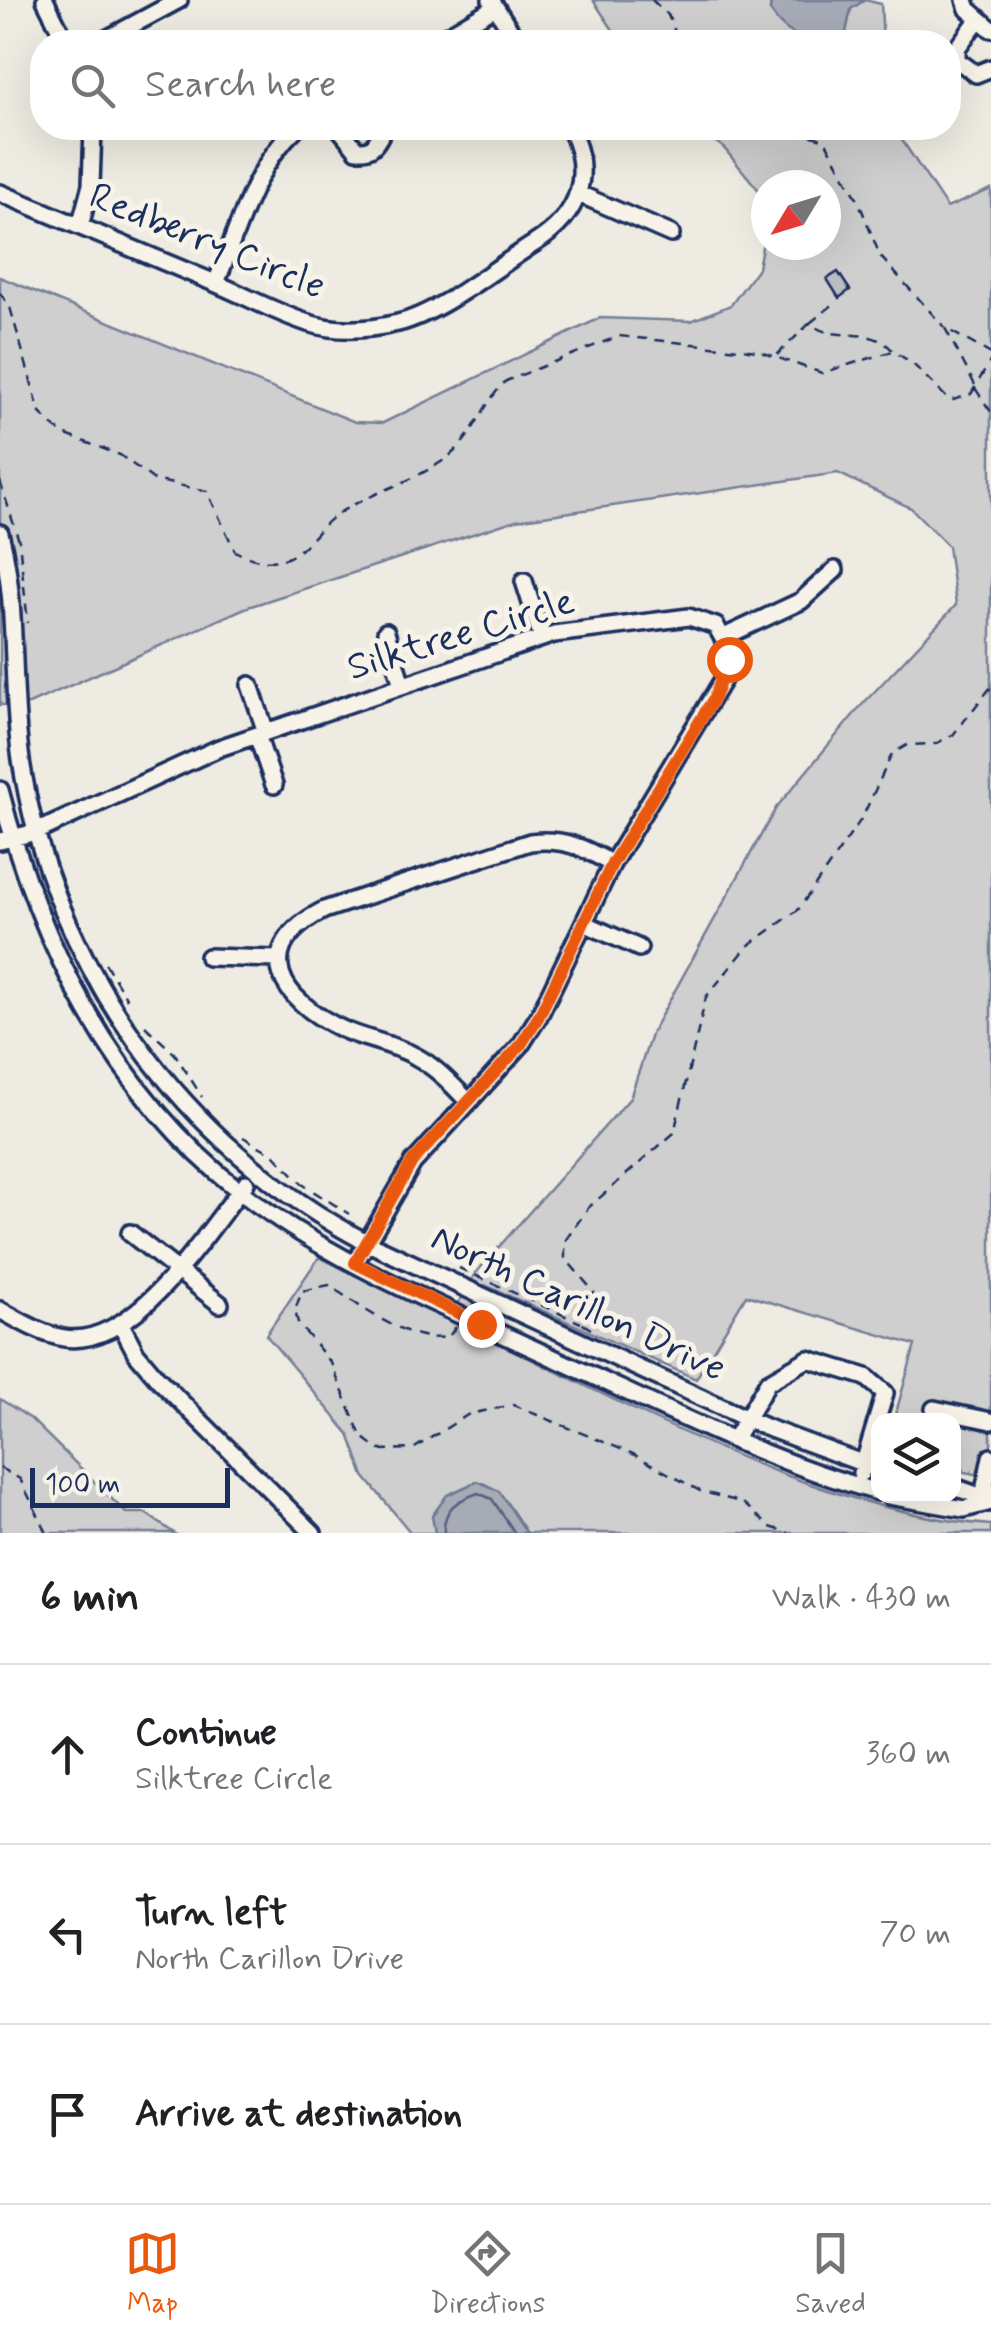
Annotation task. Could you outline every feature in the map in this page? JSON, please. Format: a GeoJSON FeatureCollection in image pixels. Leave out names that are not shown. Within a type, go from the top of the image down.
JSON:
{"type":"FeatureCollection","features":[{"type":"Feature","properties":{"kind":"street"},"geometry":{"type":"LineString","coordinates":[[45,0],[60,30]]}},
{"type":"Feature","properties":{"kind":"street"},"geometry":{"type":"LineString","coordinates":[[123,30],[179,0]]}},
{"type":"Feature","properties":{"kind":"street"},"geometry":{"type":"LineString","coordinates":[[961,44],[984,24],[964,0]]}},
{"type":"Feature","properties":{"kind":"street"},"geometry":{"type":"LineString","coordinates":[[454,30],[493,4],[510,30]]}},
{"type":"Feature","properties":{"kind":"street"},"geometry":{"type":"LineString","coordinates":[[961,62],[976,74],[991,68]]}},
{"type":"Feature","properties":{"kind":"street"},"geometry":{"type":"LineString","coordinates":[[80,226],[92,185],[93,140]]}},
{"type":"Feature","properties":{"kind":"street"},"geometry":{"type":"LineString","coordinates":[[216,283],[261,173],[283,140]]}},
{"type":"Feature","properties":{"kind":"street"},"geometry":{"type":"LineString","coordinates":[[349,140],[357,150],[375,146],[378,140]]}},
{"type":"Feature","properties":{"kind":"street"},"geometry":{"type":"LineString","coordinates":[[576,140],[584,176],[579,194],[672,234]]}},
{"type":"Feature","properties":{"kind":"street","name":"Redberry Circle"},"geometry":{"type":"LineString","coordinates":[[0,192],[309,324],[340,329],[403,322],[543,238],[579,194]]}},
{"type":"Feature","properties":{"kind":"street","name":"North Carillon Drive"},"geometry":{"type":"LineString","coordinates":[[0,533],[9,570],[22,762],[36,832],[60,905],[124,1028],[163,1078],[255,1172],[316,1216],[744,1417],[871,1467]]}},
{"type":"Feature","properties":{"kind":"street"},"geometry":{"type":"LineString","coordinates":[[355,1263],[412,1162],[520,1046],[612,864],[727,673],[724,637],[801,601],[836,570]]}},
{"type":"Feature","properties":{"kind":"street"},"geometry":{"type":"LineString","coordinates":[[524,581],[542,638]]}},
{"type":"Feature","properties":{"kind":"street","name":"Silktree Circle"},"geometry":{"type":"LineString","coordinates":[[6,840],[36,832],[262,733],[542,638],[586,627],[689,617],[716,626],[724,637]]}},
{"type":"Feature","properties":{"kind":"street"},"geometry":{"type":"LineString","coordinates":[[386,632],[402,685]]}},
{"type":"Feature","properties":{"kind":"street"},"geometry":{"type":"LineString","coordinates":[[250,685],[274,785]]}},
{"type":"Feature","properties":{"kind":"street","name":"North Carillon Drive"},"geometry":{"type":"LineString","coordinates":[[0,790],[6,840],[56,957],[90,1018],[130,1077],[240,1191],[355,1263],[734,1440],[871,1490]]}},
{"type":"Feature","properties":{"kind":"street"},"geometry":{"type":"LineString","coordinates":[[468,1101],[416,1056],[337,1027],[298,1000],[287,988],[277,959],[288,936],[304,920],[324,910],[530,842],[565,841],[584,846],[612,864]]}},
{"type":"Feature","properties":{"kind":"street"},"geometry":{"type":"LineString","coordinates":[[584,924],[639,948]]}},
{"type":"Feature","properties":{"kind":"street"},"geometry":{"type":"LineString","coordinates":[[208,957],[277,959]]}},
{"type":"Feature","properties":{"kind":"street"},"geometry":{"type":"LineString","coordinates":[[0,1310],[36,1330],[66,1338],[95,1336],[122,1326],[255,1172]]}},
{"type":"Feature","properties":{"kind":"street"},"geometry":{"type":"LineString","coordinates":[[130,1233],[220,1304]]}},
{"type":"Feature","properties":{"kind":"street"},"geometry":{"type":"LineString","coordinates":[[122,1326],[158,1379],[313,1533]]}},
{"type":"Feature","properties":{"kind":"street"},"geometry":{"type":"LineString","coordinates":[[734,1440],[744,1417],[768,1382],[808,1359],[866,1377],[885,1393],[881,1413]]}},
{"type":"Feature","properties":{"kind":"street"},"geometry":{"type":"LineString","coordinates":[[934,1409],[991,1421]]}},
{"type":"Feature","properties":{"kind":"street"},"geometry":{"type":"LineString","coordinates":[[991,1458],[984,1486],[991,1499]]}},
{"type":"Feature","properties":{"kind":"street"},"geometry":{"type":"LineString","coordinates":[[856,1486],[871,1468]]}},
{"type":"Feature","properties":{"kind":"street"},"geometry":{"type":"LineString","coordinates":[[961,1489],[991,1499]]}},
{"type":"Feature","properties":{"kind":"street"},"geometry":{"type":"LineString","coordinates":[[929,1503],[964,1509],[991,1499]]}},
{"type":"Feature","properties":{"kind":"path"},"geometry":{"type":"LineString","coordinates":[[652,0],[668,16],[674,30]]}},
{"type":"Feature","properties":{"kind":"path"},"geometry":{"type":"LineString","coordinates":[[825,140],[858,200],[880,256],[945,328],[991,412]]}},
{"type":"Feature","properties":{"kind":"path"},"geometry":{"type":"LineString","coordinates":[[0,293],[10,307],[40,413],[50,426],[120,455],[154,480],[207,491],[235,551],[261,562],[292,556],[332,518],[442,462],[464,440],[492,394],[506,381],[564,361],[598,342],[619,336],[640,337],[776,357],[822,373],[893,351]]}},
{"type":"Feature","properties":{"kind":"path"},"geometry":{"type":"LineString","coordinates":[[776,357],[834,303]]}},
{"type":"Feature","properties":{"kind":"path"},"geometry":{"type":"LineString","coordinates":[[809,324],[819,332],[868,335],[884,341],[950,402],[961,400],[975,386],[991,357],[945,328]]}},
{"type":"Feature","properties":{"kind":"path"},"geometry":{"type":"LineString","coordinates":[[581,1323],[592,1305],[594,1292],[566,1258],[565,1241],[588,1208],[674,1133],[706,997],[748,946],[798,910],[862,818],[892,754],[907,745],[935,744],[953,735],[991,687]]}},
{"type":"Feature","properties":{"kind":"path"},"geometry":{"type":"LineString","coordinates":[[100,954],[130,1008]]}},
{"type":"Feature","properties":{"kind":"path"},"geometry":{"type":"LineString","coordinates":[[136,1016],[175,1054],[210,1106]]}},
{"type":"Feature","properties":{"kind":"path"},"geometry":{"type":"LineString","coordinates":[[232,1128],[275,1155],[302,1184],[360,1223]]}},
{"type":"Feature","properties":{"kind":"path"},"geometry":{"type":"LineString","coordinates":[[452,1265],[593,1330]]}},
{"type":"Feature","properties":{"kind":"path"},"geometry":{"type":"LineString","coordinates":[[458,1322],[449,1336],[429,1337],[373,1315],[329,1285],[302,1291],[295,1310],[298,1322],[331,1362],[361,1436],[380,1450],[413,1449],[469,1414],[513,1406],[633,1454],[700,1491],[742,1503],[770,1527],[789,1533]]}},
{"type":"Feature","properties":{"kind":"path"},"geometry":{"type":"LineString","coordinates":[[0,1468],[20,1479],[47,1533]]}},
{"type":"Feature","properties":{"kind":"path"},"geometry":{"type":"LineString","coordinates":[[961,1469],[976,1472]]}},
{"type":"Feature","properties":{"kind":"shaded area"},"geometry":{"type":"Polygon","coordinates":[[[593,0],[865,0],[881,4],[882,30],[613,30],[593,0]]]}},
{"type":"Feature","properties":{"kind":"shaded area"},"geometry":{"type":"Polygon","coordinates":[[[713,140],[902,140],[947,208],[991,189],[991,1477],[961,1471],[961,1413],[896,1413],[915,1345],[746,1295],[696,1379],[485,1285],[462,1326],[720,1449],[789,1476],[871,1503],[925,1516],[991,1525],[991,1533],[411,1533],[364,1476],[349,1434],[266,1335],[319,1257],[449,1319],[475,1274],[630,1098],[652,1032],[776,808],[860,707],[956,605],[948,546],[911,508],[838,473],[516,520],[245,608],[29,704],[0,705],[0,277],[355,422],[383,423],[600,318],[691,321],[731,305],[758,268],[760,260],[841,260],[841,170],[751,170],[751,181],[713,140]]]}},
{"type":"Feature","properties":{"kind":"shaded area"},"geometry":{"type":"Polygon","coordinates":[[[0,1399],[31,1419],[126,1513],[145,1513],[174,1533],[0,1533],[0,1399]]]}},
{"type":"Feature","properties":{"kind":"water"},"geometry":{"type":"Polygon","coordinates":[[[771,0],[865,0],[851,9],[847,30],[788,30],[770,10],[771,0]]]}},
{"type":"Feature","properties":{"kind":"water"},"geometry":{"type":"Polygon","coordinates":[[[478,1481],[499,1491],[527,1533],[435,1533],[432,1516],[447,1495],[478,1481]]]}},
{"type":"Feature","properties":{"kind":"building"},"geometry":{"type":"Polygon","coordinates":[[[838,272],[850,290],[839,298],[827,279],[838,272]]]}},
{"type":"Feature","properties":{"kind":"route"},"geometry":{"type":"LineString","coordinates":[[481,1324],[355,1263],[412,1162],[520,1046],[539,1016],[612,864],[714,698],[727,673],[729,659]]}}]}
